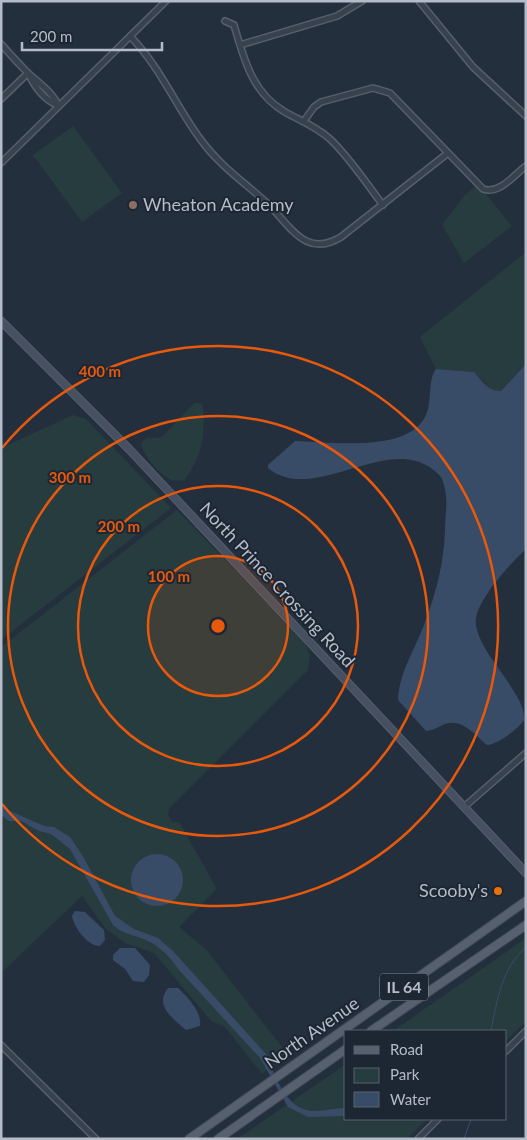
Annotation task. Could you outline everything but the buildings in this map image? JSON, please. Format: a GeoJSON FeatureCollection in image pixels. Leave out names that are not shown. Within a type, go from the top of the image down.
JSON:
{"type":"FeatureCollection","features":[{"type":"Feature","properties":{"kind":"main road","name":"North Avenue"},"geometry":{"type":"LineString","coordinates":[[189,1139],[526,901]]}},
{"type":"Feature","properties":{"kind":"main road","name":"North Avenue"},"geometry":{"type":"LineString","coordinates":[[372,1030],[526,925]]}},
{"type":"Feature","properties":{"kind":"main road","name":"North Avenue"},"geometry":{"type":"LineString","coordinates":[[218,1139],[344,1050]]}},
{"type":"Feature","properties":{"kind":"street"},"geometry":{"type":"LineString","coordinates":[[1,163],[166,1]]}},
{"type":"Feature","properties":{"kind":"street"},"geometry":{"type":"LineString","coordinates":[[240,45],[337,16],[362,1]]}},
{"type":"Feature","properties":{"kind":"street"},"geometry":{"type":"LineString","coordinates":[[419,1],[473,67],[526,116]]}},
{"type":"Feature","properties":{"kind":"street"},"geometry":{"type":"LineString","coordinates":[[225,21],[234,25],[249,71],[259,90],[282,110],[304,121],[336,145],[383,205]]}},
{"type":"Feature","properties":{"kind":"street"},"geometry":{"type":"LineString","coordinates":[[130,36],[156,65],[187,120],[212,154],[232,175],[267,203],[300,238],[321,245],[336,240],[383,205],[448,152]]}},
{"type":"Feature","properties":{"kind":"street"},"geometry":{"type":"LineString","coordinates":[[1,44],[28,73],[35,86],[45,97],[50,102],[59,106]]}},
{"type":"Feature","properties":{"kind":"street"},"geometry":{"type":"LineString","coordinates":[[1,100],[28,73]]}},
{"type":"Feature","properties":{"kind":"street"},"geometry":{"type":"LineString","coordinates":[[304,121],[314,107],[321,102],[374,88],[396,97],[481,187],[490,191],[499,188],[526,166]]}},
{"type":"Feature","properties":{"kind":"street","name":"North Prince Crossing Road"},"geometry":{"type":"LineString","coordinates":[[1,322],[129,449],[526,873]]}},
{"type":"Feature","properties":{"kind":"street"},"geometry":{"type":"LineString","coordinates":[[464,807],[526,753]]}},
{"type":"Feature","properties":{"kind":"street"},"geometry":{"type":"LineString","coordinates":[[507,1050],[526,1031]]}},
{"type":"Feature","properties":{"kind":"street"},"geometry":{"type":"LineString","coordinates":[[1,1045],[96,1139]]}},
{"type":"Feature","properties":{"kind":"street"},"geometry":{"type":"LineString","coordinates":[[418,1139],[437,1120]]}},
{"type":"Feature","properties":{"kind":"green space"},"geometry":{"type":"Polygon","coordinates":[[[73,126],[122,193],[82,222],[33,155],[73,126]]]}},
{"type":"Feature","properties":{"kind":"green space"},"geometry":{"type":"Polygon","coordinates":[[[478,184],[512,226],[464,263],[442,225],[464,196],[478,184]]]}},
{"type":"Feature","properties":{"kind":"green space"},"geometry":{"type":"Polygon","coordinates":[[[526,252],[526,364],[501,391],[494,392],[474,372],[436,369],[420,337],[526,252]]]}},
{"type":"Feature","properties":{"kind":"green space"},"geometry":{"type":"Polygon","coordinates":[[[194,403],[201,403],[203,405],[204,427],[199,454],[184,481],[172,480],[162,474],[152,464],[141,443],[146,438],[159,438],[164,435],[194,403]]]}},
{"type":"Feature","properties":{"kind":"green space"},"geometry":{"type":"Polygon","coordinates":[[[73,415],[86,419],[171,508],[1,640],[1,448],[73,415]]]}},
{"type":"Feature","properties":{"kind":"green space"},"geometry":{"type":"Polygon","coordinates":[[[177,510],[305,642],[310,656],[308,670],[169,809],[168,815],[172,822],[179,822],[217,889],[179,927],[206,949],[288,1055],[262,1074],[225,1027],[211,1021],[154,953],[125,943],[106,929],[82,896],[1,973],[1,647],[177,510]]]}},
{"type":"Feature","properties":{"kind":"green space"},"geometry":{"type":"Polygon","coordinates":[[[526,938],[526,1021],[507,1040],[507,1030],[394,1030],[526,938]]]}},
{"type":"Feature","properties":{"kind":"green space"},"geometry":{"type":"Polygon","coordinates":[[[344,1065],[344,1120],[426,1120],[407,1139],[237,1139],[344,1065]]]}},
{"type":"Feature","properties":{"kind":"water"},"geometry":{"type":"Polygon","coordinates":[[[526,364],[526,549],[494,584],[486,595],[476,616],[476,625],[481,640],[519,700],[524,720],[507,736],[487,745],[468,728],[457,723],[445,724],[426,731],[398,700],[401,680],[429,611],[441,566],[446,500],[445,488],[440,476],[431,468],[413,460],[392,459],[327,476],[306,479],[286,477],[268,468],[268,465],[295,441],[366,443],[385,441],[402,436],[415,428],[425,417],[429,405],[433,374],[436,369],[474,372],[489,388],[501,391],[526,364]]]}},
{"type":"Feature","properties":{"kind":"water"},"geometry":{"type":"Polygon","coordinates":[[[1,807],[44,826],[54,827],[70,837],[84,858],[115,916],[134,929],[158,938],[173,951],[266,1054],[276,1078],[286,1095],[298,1107],[306,1110],[321,1111],[344,1108],[344,1116],[308,1117],[288,1107],[260,1058],[169,957],[151,943],[124,932],[113,925],[70,849],[51,834],[39,831],[21,821],[9,821],[1,815],[1,807]]]}},
{"type":"Feature","properties":{"kind":"water"},"geometry":{"type":"Polygon","coordinates":[[[152,854],[162,854],[171,858],[179,866],[183,880],[179,894],[171,902],[162,906],[152,906],[143,902],[135,894],[131,885],[131,875],[135,866],[143,858],[152,854]]]}},
{"type":"Feature","properties":{"kind":"water"},"geometry":{"type":"Polygon","coordinates":[[[75,911],[85,912],[104,930],[105,940],[100,946],[90,943],[78,930],[72,916],[75,911]]]}},
{"type":"Feature","properties":{"kind":"water"},"geometry":{"type":"Polygon","coordinates":[[[120,948],[135,948],[150,965],[149,975],[144,982],[133,981],[125,969],[113,960],[113,955],[120,948]]]}},
{"type":"Feature","properties":{"kind":"water"},"geometry":{"type":"Polygon","coordinates":[[[168,988],[178,988],[190,1000],[199,1015],[200,1026],[186,1030],[171,1016],[164,1006],[163,1000],[168,988]]]}},
{"type":"Feature","properties":{"kind":"waterway"},"geometry":{"type":"LineString","coordinates":[[491,1030],[501,986],[511,965],[526,947]]}},
{"type":"Feature","properties":{"kind":"waterway"},"geometry":{"type":"LineString","coordinates":[[464,1139],[471,1120]]}},
{"type":"Feature","properties":{"kind":"place","name":"Wheaton Academy"},"geometry":{"type":"Point","coordinates":[133,205]}},
{"type":"Feature","properties":{"kind":"place","name":"Scooby's"},"geometry":{"type":"Point","coordinates":[498,891]}}]}
